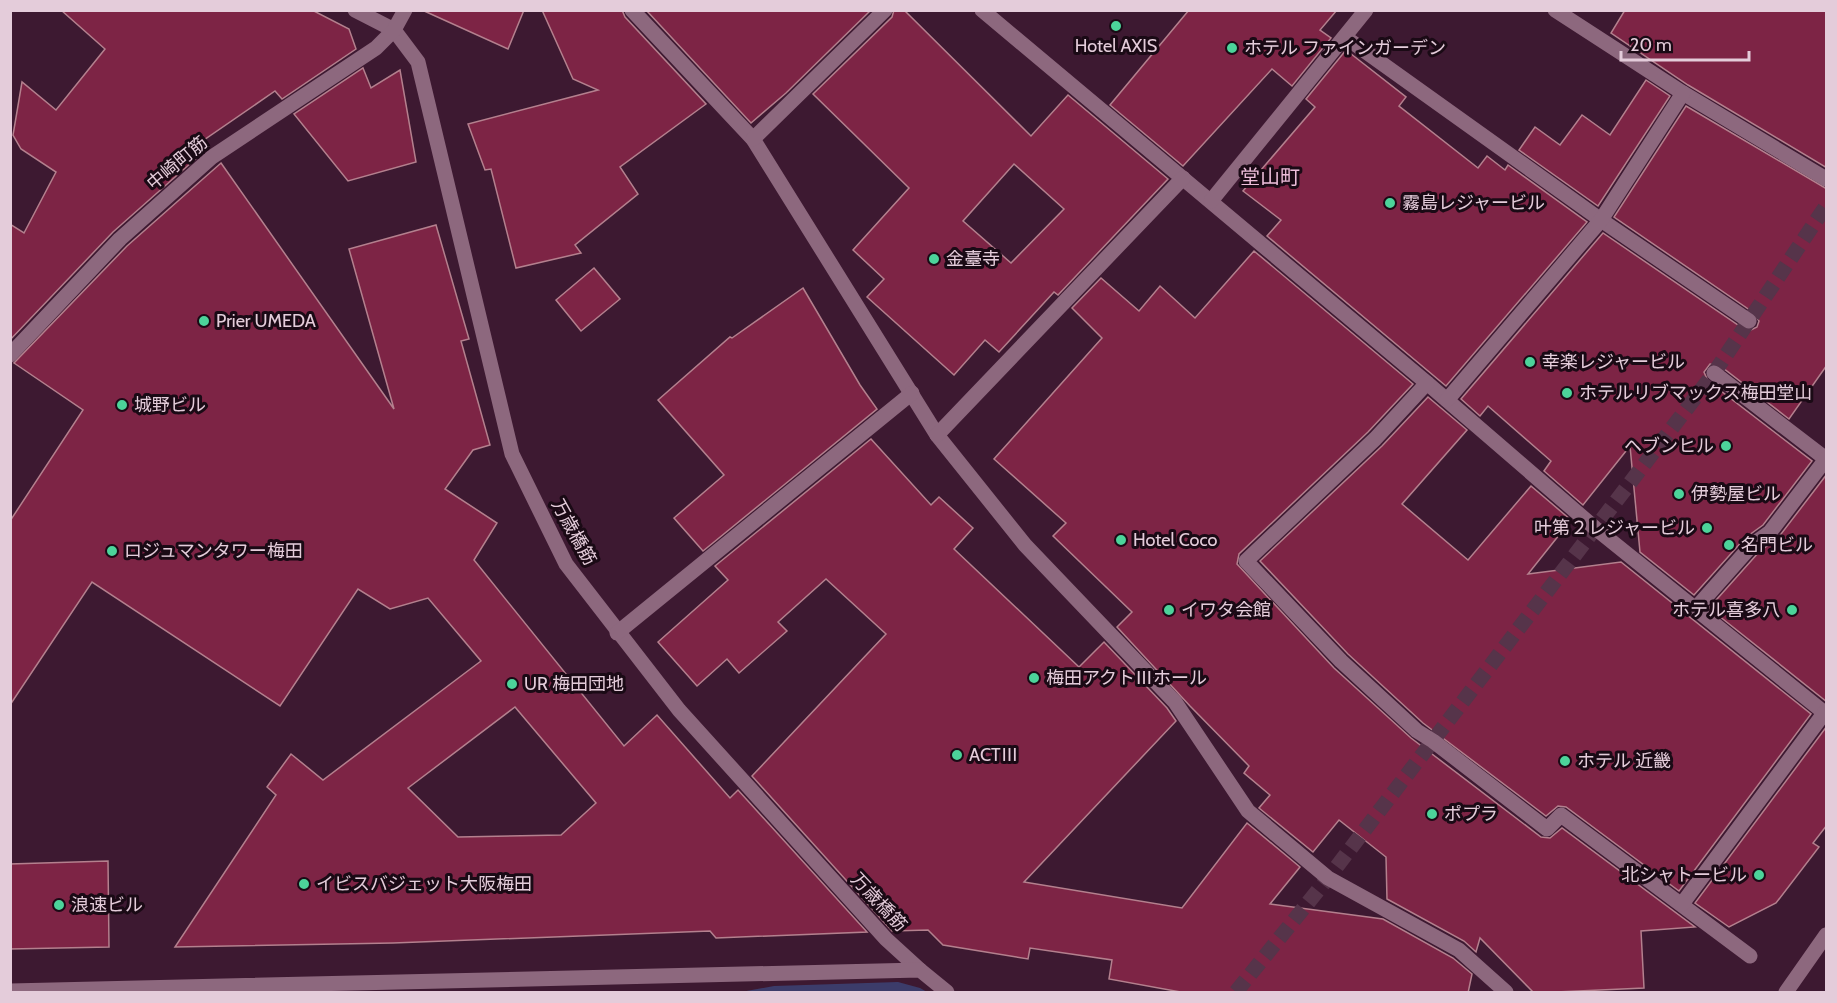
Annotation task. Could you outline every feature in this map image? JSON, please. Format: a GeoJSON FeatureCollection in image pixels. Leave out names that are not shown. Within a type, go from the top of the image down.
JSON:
{"type":"FeatureCollection","features":[{"type":"Feature","properties":{"kind":"street"},"geometry":{"type":"LineString","coordinates":[[355,10],[393,30],[405,10]]}},
{"type":"Feature","properties":{"kind":"street"},"geometry":{"type":"LineString","coordinates":[[632,10],[753,139],[937,435],[1025,545],[1175,702],[1248,811],[1328,878],[1459,950],[1506,993]]}},
{"type":"Feature","properties":{"kind":"street"},"geometry":{"type":"LineString","coordinates":[[753,139],[885,10]]}},
{"type":"Feature","properties":{"kind":"street"},"geometry":{"type":"LineString","coordinates":[[982,10],[1427,383],[1595,528],[1826,713],[1682,904]]}},
{"type":"Feature","properties":{"kind":"street"},"geometry":{"type":"LineString","coordinates":[[1211,201],[1366,10]]}},
{"type":"Feature","properties":{"kind":"street"},"geometry":{"type":"LineString","coordinates":[[1555,10],[1683,93],[1827,179]]}},
{"type":"Feature","properties":{"kind":"street","name":"中崎町筋"},"geometry":{"type":"LineString","coordinates":[[10,355],[120,239],[212,157],[376,48],[393,30]]}},
{"type":"Feature","properties":{"kind":"street","name":"万歳橋筋"},"geometry":{"type":"LineString","coordinates":[[393,30],[418,62],[512,454],[566,564],[617,633],[679,710],[886,939],[947,993]]}},
{"type":"Feature","properties":{"kind":"street"},"geometry":{"type":"LineString","coordinates":[[1345,37],[1601,220],[1749,321]]}},
{"type":"Feature","properties":{"kind":"street"},"geometry":{"type":"LineString","coordinates":[[1447,400],[1601,220],[1683,93]]}},
{"type":"Feature","properties":{"kind":"street"},"geometry":{"type":"LineString","coordinates":[[937,435],[1183,178]]}},
{"type":"Feature","properties":{"kind":"street"},"geometry":{"type":"LineString","coordinates":[[1697,608],[1752,545],[1770,532],[1827,459],[1714,373]]}},
{"type":"Feature","properties":{"kind":"street"},"geometry":{"type":"LineString","coordinates":[[1427,383],[1375,439],[1246,561],[1341,661],[1417,731],[1547,829],[1561,815],[1750,956]]}},
{"type":"Feature","properties":{"kind":"street"},"geometry":{"type":"LineString","coordinates":[[617,633],[912,393]]}},
{"type":"Feature","properties":{"kind":"street"},"geometry":{"type":"LineString","coordinates":[[1786,993],[1827,935]]}},
{"type":"Feature","properties":{"kind":"street"},"geometry":{"type":"LineString","coordinates":[[10,991],[487,986],[920,970]]}},
{"type":"Feature","properties":{"kind":"shaded area"},"geometry":{"type":"Polygon","coordinates":[[[898,982],[927,992],[741,992],[774,986],[898,982]]]}},
{"type":"Feature","properties":{"kind":"building"},"geometry":{"type":"Polygon","coordinates":[[[61,10],[312,10],[349,29],[356,49],[282,99],[275,91],[204,140],[209,147],[113,232],[10,340],[10,224],[24,233],[56,172],[21,149],[13,135],[22,82],[56,110],[105,49],[61,10]]]}},
{"type":"Feature","properties":{"kind":"building"},"geometry":{"type":"Polygon","coordinates":[[[422,10],[524,10],[508,49],[422,10]]]}},
{"type":"Feature","properties":{"kind":"building"},"geometry":{"type":"Polygon","coordinates":[[[542,10],[622,10],[625,17],[706,104],[620,167],[638,194],[575,245],[581,253],[516,268],[491,169],[485,170],[468,124],[598,90],[573,79],[542,10]]]}},
{"type":"Feature","properties":{"kind":"building"},"geometry":{"type":"Polygon","coordinates":[[[646,10],[871,10],[786,93],[751,123],[646,10]]]}},
{"type":"Feature","properties":{"kind":"building"},"geometry":{"type":"Polygon","coordinates":[[[894,10],[904,10],[1031,136],[1068,95],[1168,179],[1058,295],[1054,292],[999,352],[985,340],[954,375],[867,297],[884,279],[853,250],[909,188],[813,94],[892,17],[894,10]],[[1014,164],[963,221],[1011,263],[1064,209],[1014,164]]]}},
{"type":"Feature","properties":{"kind":"building","name":"ホテル ファインガーデン"},"geometry":{"type":"Polygon","coordinates":[[[1189,10],[1337,10],[1320,30],[1331,38],[1292,86],[1272,69],[1183,166],[1110,105],[1189,10]]]}},
{"type":"Feature","properties":{"kind":"building"},"geometry":{"type":"Polygon","coordinates":[[[1625,10],[1827,10],[1827,168],[1688,85],[1611,33],[1625,10]]]}},
{"type":"Feature","properties":{"kind":"building"},"geometry":{"type":"Polygon","coordinates":[[[1346,50],[1406,97],[1399,106],[1478,168],[1487,156],[1505,170],[1508,165],[1587,222],[1446,386],[1267,236],[1281,220],[1243,191],[1315,107],[1306,99],[1346,50]]]}},
{"type":"Feature","properties":{"kind":"building"},"geometry":{"type":"Polygon","coordinates":[[[363,68],[371,88],[400,70],[416,162],[348,181],[294,114],[363,68]]]}},
{"type":"Feature","properties":{"kind":"building"},"geometry":{"type":"Polygon","coordinates":[[[1646,80],[1670,96],[1598,206],[1519,150],[1535,127],[1560,145],[1582,115],[1610,135],[1646,80]]]}},
{"type":"Feature","properties":{"kind":"building"},"geometry":{"type":"Polygon","coordinates":[[[1686,106],[1827,189],[1827,365],[1789,419],[1719,365],[1710,364],[1704,372],[1708,381],[1812,461],[1763,525],[1745,538],[1694,595],[1640,552],[1630,446],[1583,505],[1544,471],[1551,461],[1488,406],[1480,416],[1461,399],[1603,233],[1744,329],[1749,331],[1757,327],[1759,321],[1754,313],[1614,217],[1686,106]]]}},
{"type":"Feature","properties":{"kind":"building"},"geometry":{"type":"Polygon","coordinates":[[[221,163],[394,409],[349,249],[436,225],[469,339],[461,341],[490,445],[473,450],[445,489],[497,523],[474,560],[624,746],[657,715],[730,798],[738,790],[867,932],[716,938],[710,931],[393,943],[175,947],[276,795],[267,787],[291,754],[323,780],[481,661],[428,598],[390,609],[358,589],[280,706],[92,582],[10,705],[10,521],[83,410],[14,363],[127,246],[221,163]],[[515,707],[408,788],[458,837],[561,835],[596,803],[515,707]]]}},
{"type":"Feature","properties":{"kind":"building"},"geometry":{"type":"Polygon","coordinates":[[[1254,251],[1413,384],[1368,432],[1239,554],[1237,564],[1334,668],[1411,738],[1541,837],[1550,838],[1562,828],[1695,927],[1641,931],[1644,988],[1534,993],[1480,938],[1476,952],[1464,941],[1387,899],[1386,857],[1339,820],[1313,852],[1259,808],[1270,795],[1244,773],[1249,766],[1117,627],[1132,612],[1053,536],[1066,523],[994,459],[1102,338],[1072,308],[1101,278],[1139,311],[1160,286],[1195,318],[1254,251]]]}},
{"type":"Feature","properties":{"kind":"building"},"geometry":{"type":"Polygon","coordinates":[[[594,268],[620,299],[581,331],[556,300],[594,268]]]}},
{"type":"Feature","properties":{"kind":"building"},"geometry":{"type":"Polygon","coordinates":[[[803,288],[860,385],[877,409],[703,551],[674,518],[724,475],[658,400],[730,337],[732,338],[803,288]]]}},
{"type":"Feature","properties":{"kind":"building"},"geometry":{"type":"Polygon","coordinates":[[[1428,397],[1467,430],[1402,504],[1468,560],[1531,486],[1571,520],[1528,574],[1621,562],[1811,714],[1679,891],[1566,807],[1558,806],[1546,816],[1423,723],[1348,654],[1260,561],[1382,446],[1428,397]]]}},
{"type":"Feature","properties":{"kind":"building"},"geometry":{"type":"Polygon","coordinates":[[[871,439],[931,505],[939,497],[973,528],[954,549],[1079,667],[1104,642],[1167,708],[1176,721],[1024,882],[1182,908],[1247,823],[1300,867],[1270,904],[1383,919],[1453,958],[1472,974],[1468,993],[1186,993],[1109,979],[1112,960],[1030,948],[1028,959],[943,945],[928,930],[892,931],[752,776],[886,634],[826,579],[778,622],[787,631],[739,673],[727,659],[697,686],[658,642],[728,580],[715,566],[871,439]]]}},
{"type":"Feature","properties":{"kind":"building"},"geometry":{"type":"Polygon","coordinates":[[[1827,474],[1827,702],[1709,608],[1759,552],[1778,538],[1827,474]]]}},
{"type":"Feature","properties":{"kind":"building","name":"北シャトービル"},"geometry":{"type":"Polygon","coordinates":[[[1827,726],[1827,825],[1813,843],[1819,847],[1776,903],[1729,927],[1695,903],[1827,726]]]}},
{"type":"Feature","properties":{"kind":"building","name":"浪速ビル"},"geometry":{"type":"Polygon","coordinates":[[[108,861],[109,947],[10,949],[10,864],[108,861]]]}},
{"type":"Feature","properties":{"kind":"tunnel"},"geometry":{"type":"LineString","coordinates":[[1236,992],[1328,878],[1714,373],[1826,206]]}},
{"type":"Feature","properties":{"kind":"place","name":"Hotel AXIS"},"geometry":{"type":"Point","coordinates":[1116,26]}},
{"type":"Feature","properties":{"kind":"place","name":"ホテル ファインガーデン"},"geometry":{"type":"Point","coordinates":[1232,48]}},
{"type":"Feature","properties":{"kind":"place","name":"霧島レジャービル"},"geometry":{"type":"Point","coordinates":[1390,203]}},
{"type":"Feature","properties":{"kind":"place","name":"金臺寺"},"geometry":{"type":"Point","coordinates":[934,259]}},
{"type":"Feature","properties":{"kind":"place","name":"Prier UMEDA"},"geometry":{"type":"Point","coordinates":[204,321]}},
{"type":"Feature","properties":{"kind":"place","name":"幸楽レジャービル"},"geometry":{"type":"Point","coordinates":[1530,362]}},
{"type":"Feature","properties":{"kind":"place","name":"ホテルリブマックス梅田堂山"},"geometry":{"type":"Point","coordinates":[1567,393]}},
{"type":"Feature","properties":{"kind":"place","name":"城野ビル"},"geometry":{"type":"Point","coordinates":[122,405]}},
{"type":"Feature","properties":{"kind":"place","name":"ヘブンヒル"},"geometry":{"type":"Point","coordinates":[1726,446]}},
{"type":"Feature","properties":{"kind":"place","name":"伊勢屋ビル"},"geometry":{"type":"Point","coordinates":[1679,494]}},
{"type":"Feature","properties":{"kind":"place","name":"叶第２レジャービル"},"geometry":{"type":"Point","coordinates":[1707,528]}},
{"type":"Feature","properties":{"kind":"place","name":"Hotel Coco"},"geometry":{"type":"Point","coordinates":[1121,540]}},
{"type":"Feature","properties":{"kind":"place","name":"名門ビル"},"geometry":{"type":"Point","coordinates":[1729,545]}},
{"type":"Feature","properties":{"kind":"place","name":"ロジュマンタワー梅田"},"geometry":{"type":"Point","coordinates":[112,551]}},
{"type":"Feature","properties":{"kind":"place","name":"イワタ会館"},"geometry":{"type":"Point","coordinates":[1169,610]}},
{"type":"Feature","properties":{"kind":"place","name":"ホテル喜多八"},"geometry":{"type":"Point","coordinates":[1792,610]}},
{"type":"Feature","properties":{"kind":"place","name":"梅田アクトⅢホール"},"geometry":{"type":"Point","coordinates":[1034,678]}},
{"type":"Feature","properties":{"kind":"place","name":"UR 梅田団地"},"geometry":{"type":"Point","coordinates":[512,684]}},
{"type":"Feature","properties":{"kind":"place","name":"ACTⅢ"},"geometry":{"type":"Point","coordinates":[957,755]}},
{"type":"Feature","properties":{"kind":"place","name":"ホテル 近畿"},"geometry":{"type":"Point","coordinates":[1565,761]}},
{"type":"Feature","properties":{"kind":"place","name":"ポプラ"},"geometry":{"type":"Point","coordinates":[1432,814]}},
{"type":"Feature","properties":{"kind":"place","name":"北シャトービル"},"geometry":{"type":"Point","coordinates":[1759,875]}},
{"type":"Feature","properties":{"kind":"place","name":"イビスバジェット大阪梅田"},"geometry":{"type":"Point","coordinates":[304,884]}},
{"type":"Feature","properties":{"kind":"place","name":"浪速ビル"},"geometry":{"type":"Point","coordinates":[59,905]}},
{"type":"Feature","properties":{"kind":"district","name":"堂山町"},"geometry":{"type":"Point","coordinates":[1270,177]}}]}
